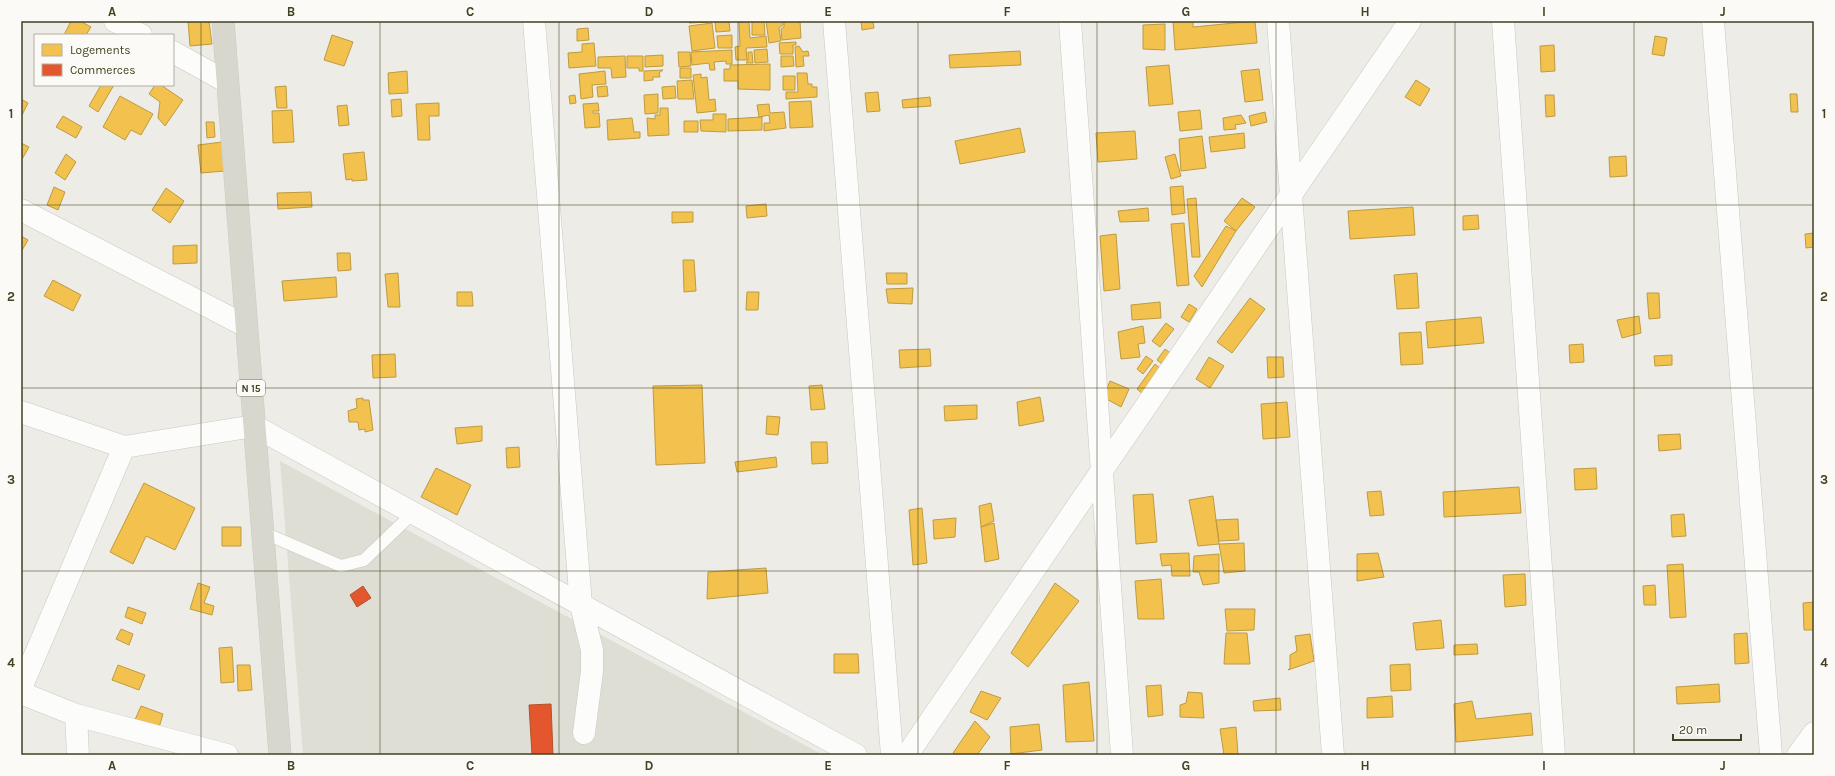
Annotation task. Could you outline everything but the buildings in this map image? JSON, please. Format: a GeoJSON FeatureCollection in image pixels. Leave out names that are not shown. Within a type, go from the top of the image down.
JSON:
{"type":"FeatureCollection","features":[{"type":"Feature","properties":{"kind":"main road","name":"N 15"},"geometry":{"type":"LineString","coordinates":[[223,21],[280,755]]}},
{"type":"Feature","properties":{"kind":"street"},"geometry":{"type":"LineString","coordinates":[[115,21],[139,34]]}},
{"type":"Feature","properties":{"kind":"street"},"geometry":{"type":"LineString","coordinates":[[534,21],[581,605],[592,650],[592,671],[584,733]]}},
{"type":"Feature","properties":{"kind":"street"},"geometry":{"type":"LineString","coordinates":[[834,21],[892,755]]}},
{"type":"Feature","properties":{"kind":"street"},"geometry":{"type":"LineString","coordinates":[[1070,21],[1122,755]]}},
{"type":"Feature","properties":{"kind":"street"},"geometry":{"type":"LineString","coordinates":[[1278,21],[1333,755]]}},
{"type":"Feature","properties":{"kind":"street"},"geometry":{"type":"LineString","coordinates":[[907,755],[1292,196],[1410,21]]}},
{"type":"Feature","properties":{"kind":"street"},"geometry":{"type":"LineString","coordinates":[[1503,21],[1554,755]]}},
{"type":"Feature","properties":{"kind":"street"},"geometry":{"type":"LineString","coordinates":[[1713,21],[1771,755]]}},
{"type":"Feature","properties":{"kind":"street"},"geometry":{"type":"LineString","coordinates":[[174,53],[227,82]]}},
{"type":"Feature","properties":{"kind":"street"},"geometry":{"type":"LineString","coordinates":[[21,210],[246,326]]}},
{"type":"Feature","properties":{"kind":"street"},"geometry":{"type":"LineString","coordinates":[[21,412],[124,447],[254,426],[856,755]]}},
{"type":"Feature","properties":{"kind":"street"},"geometry":{"type":"LineString","coordinates":[[21,688],[124,447]]}},
{"type":"Feature","properties":{"kind":"street"},"geometry":{"type":"LineString","coordinates":[[21,693],[76,715],[227,755]]}},
{"type":"Feature","properties":{"kind":"street"},"geometry":{"type":"LineString","coordinates":[[76,715],[78,755]]}},
{"type":"Feature","properties":{"kind":"street"},"geometry":{"type":"LineString","coordinates":[[1798,755],[1814,733]]}},
{"type":"Feature","properties":{"kind":"lane"},"geometry":{"type":"LineString","coordinates":[[262,532],[341,566],[364,560],[413,513]]}},
{"type":"Feature","properties":{"kind":"shaded area"},"geometry":{"type":"Polygon","coordinates":[[[280,461],[823,755],[303,755],[280,461]]]}}]}
